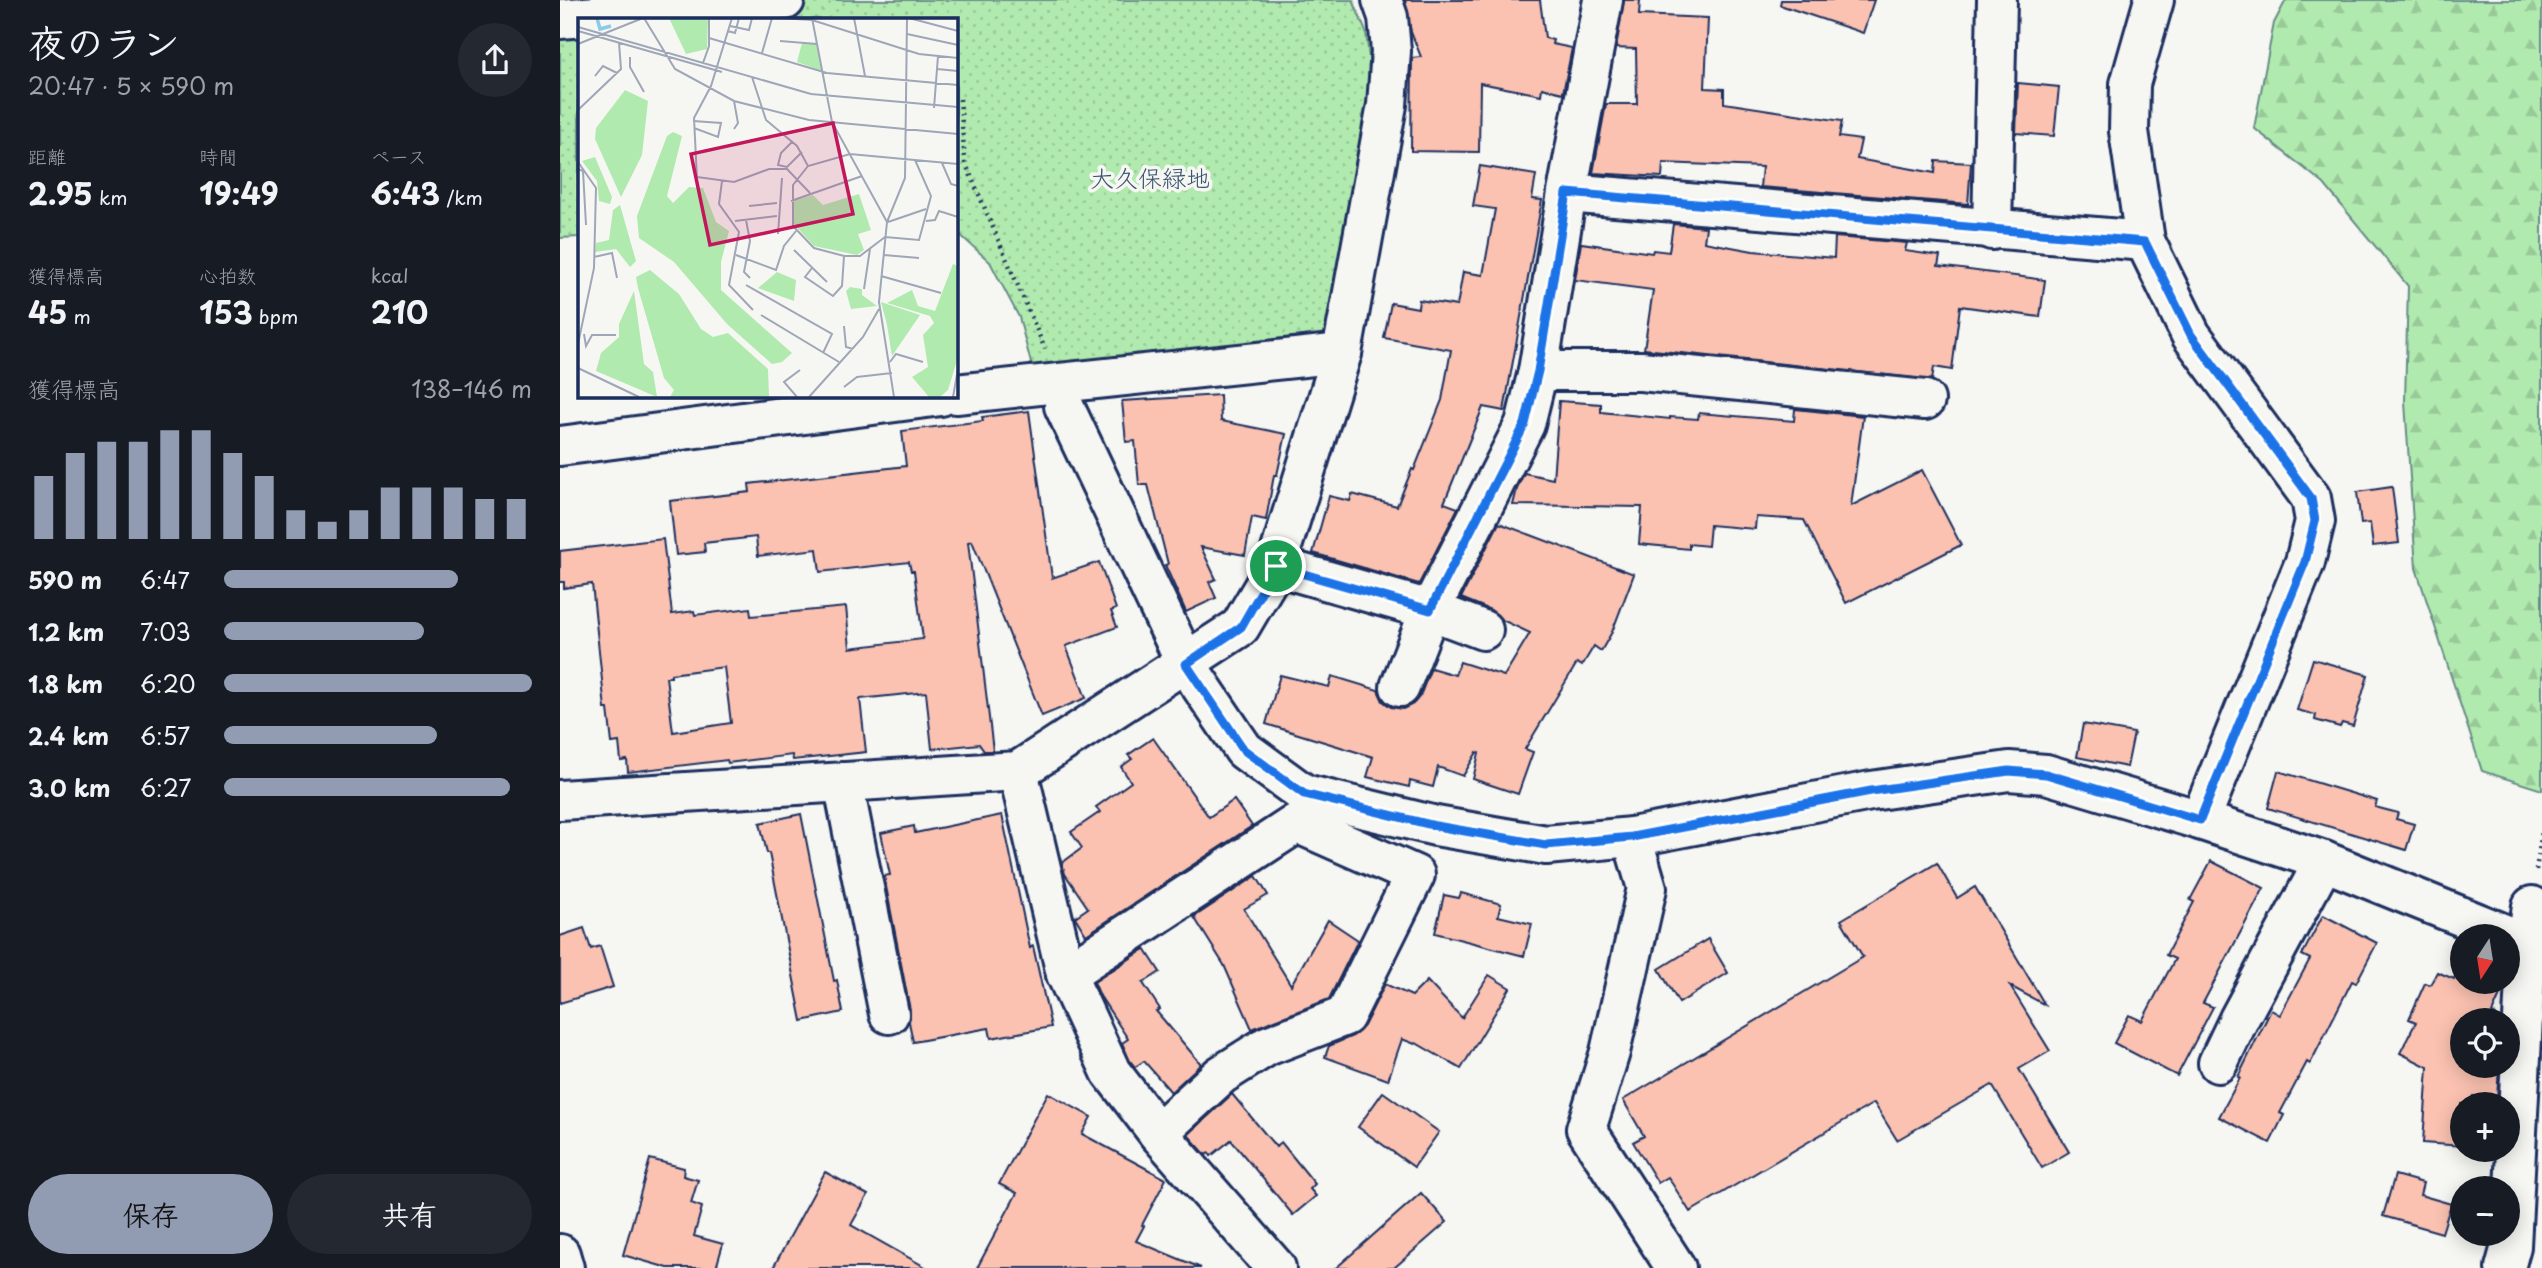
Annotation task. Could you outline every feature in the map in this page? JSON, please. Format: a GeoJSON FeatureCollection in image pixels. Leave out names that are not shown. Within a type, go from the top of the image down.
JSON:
{"type":"FeatureCollection","features":[{"type":"Feature","properties":{"kind":"street"},"geometry":{"type":"LineString","coordinates":[[560,19],[785,0]]}},
{"type":"Feature","properties":{"kind":"street"},"geometry":{"type":"LineString","coordinates":[[560,800],[1018,771],[1241,627],[1276,566],[1342,353],[1387,104],[1391,51],[1388,17],[1382,0]]}},
{"type":"Feature","properties":{"kind":"street"},"geometry":{"type":"LineString","coordinates":[[1401,687],[1430,610],[1525,424],[1538,371],[1567,193],[1603,0]]}},
{"type":"Feature","properties":{"kind":"street"},"geometry":{"type":"LineString","coordinates":[[1992,230],[1997,0]]}},
{"type":"Feature","properties":{"kind":"street"},"geometry":{"type":"LineString","coordinates":[[2154,0],[2130,85],[2129,131],[2145,242],[2191,335],[2311,498],[2315,521],[2305,562],[2200,820]]}},
{"type":"Feature","properties":{"kind":"street"},"geometry":{"type":"LineString","coordinates":[[1567,193],[2145,242]]}},
{"type":"Feature","properties":{"kind":"street"},"geometry":{"type":"LineString","coordinates":[[957,394],[1061,394],[1342,353]]}},
{"type":"Feature","properties":{"kind":"street"},"geometry":{"type":"LineString","coordinates":[[1538,371],[1641,371],[1925,400]]}},
{"type":"Feature","properties":{"kind":"street"},"geometry":{"type":"LineString","coordinates":[[1061,394],[1186,664],[1244,750],[1304,794],[1436,826],[1546,845],[1632,837],[1871,791],[2009,771],[2046,774],[2530,924],[2511,1246],[2505,1268]]}},
{"type":"Feature","properties":{"kind":"street"},"geometry":{"type":"LineString","coordinates":[[560,446],[933,397]]}},
{"type":"Feature","properties":{"kind":"street"},"geometry":{"type":"LineString","coordinates":[[1276,566],[1430,610],[1483,630]]}},
{"type":"Feature","properties":{"kind":"street"},"geometry":{"type":"LineString","coordinates":[[1018,771],[1066,974],[1111,1072],[1158,1133],[1276,1268]]}},
{"type":"Feature","properties":{"kind":"street"},"geometry":{"type":"LineString","coordinates":[[843,782],[889,1014]]}},
{"type":"Feature","properties":{"kind":"street"},"geometry":{"type":"LineString","coordinates":[[1066,974],[1297,823],[1415,875],[1345,1016],[1267,1046],[1222,1075],[1158,1133]]}},
{"type":"Feature","properties":{"kind":"street"},"geometry":{"type":"LineString","coordinates":[[1632,837],[1647,888],[1610,1052],[1586,1129],[1676,1268]]}},
{"type":"Feature","properties":{"kind":"street"},"geometry":{"type":"LineString","coordinates":[[2218,1063],[2325,861]]}},
{"type":"Feature","properties":{"kind":"street"},"geometry":{"type":"LineString","coordinates":[[560,1254],[564,1268]]}},
{"type":"Feature","properties":{"kind":"path"},"geometry":{"type":"LineString","coordinates":[[960,99],[965,162],[1022,292],[1061,394]]}},
{"type":"Feature","properties":{"kind":"green space","name":"大久保緑地"},"geometry":{"type":"Polygon","coordinates":[[[560,0],[1353,0],[1366,32],[1371,74],[1332,324],[1321,342],[1033,371],[1019,317],[990,262],[957,232],[957,18],[578,18],[578,237],[560,238],[560,0]]]}},
{"type":"Feature","properties":{"kind":"green space"},"geometry":{"type":"Polygon","coordinates":[[[2286,0],[2542,0],[2542,790],[2482,771],[2416,568],[2405,402],[2408,286],[2324,184],[2254,128],[2274,23],[2286,0]]]}},
{"type":"Feature","properties":{"kind":"building"},"geometry":{"type":"Polygon","coordinates":[[[1405,0],[1540,0],[1545,38],[1553,40],[1552,44],[1572,48],[1563,93],[1542,88],[1541,95],[1480,83],[1479,152],[1411,151],[1412,58],[1421,57],[1411,32],[1405,0]]]}},
{"type":"Feature","properties":{"kind":"building"},"geometry":{"type":"Polygon","coordinates":[[[1624,0],[1640,0],[1639,15],[1708,18],[1705,88],[1724,89],[1724,103],[1842,121],[1839,137],[1861,140],[1857,159],[1935,173],[1936,161],[1971,163],[1968,204],[1760,187],[1762,167],[1663,163],[1662,177],[1593,173],[1606,104],[1637,104],[1636,49],[1616,48],[1624,0]]]}},
{"type":"Feature","properties":{"kind":"building"},"geometry":{"type":"Polygon","coordinates":[[[1781,0],[1874,0],[1863,33],[1780,5],[1781,0]]]}},
{"type":"Feature","properties":{"kind":"building"},"geometry":{"type":"Polygon","coordinates":[[[2018,83],[2059,87],[2054,136],[2016,133],[2018,83]]]}},
{"type":"Feature","properties":{"kind":"building"},"geometry":{"type":"Polygon","coordinates":[[[1480,166],[1536,175],[1532,199],[1542,200],[1504,411],[1483,407],[1444,503],[1458,508],[1419,584],[1313,553],[1329,496],[1350,501],[1352,494],[1397,506],[1412,469],[1414,470],[1442,400],[1451,350],[1384,338],[1391,303],[1418,308],[1419,300],[1457,306],[1463,272],[1483,275],[1495,209],[1473,206],[1480,166]]]}},
{"type":"Feature","properties":{"kind":"building"},"geometry":{"type":"Polygon","coordinates":[[[1673,224],[1706,227],[1704,242],[1753,251],[1834,258],[1835,237],[1907,243],[1905,251],[1940,256],[1938,266],[2045,280],[2040,317],[1960,306],[1952,370],[1934,367],[1932,380],[1644,349],[1653,290],[1575,280],[1581,243],[1652,253],[1653,250],[1669,252],[1673,224]]]}},
{"type":"Feature","properties":{"kind":"building"},"geometry":{"type":"Polygon","coordinates":[[[1220,395],[1221,421],[1286,434],[1277,475],[1274,475],[1266,520],[1252,517],[1245,555],[1201,547],[1216,579],[1209,582],[1216,598],[1186,612],[1165,565],[1168,564],[1148,485],[1139,485],[1135,441],[1126,442],[1122,401],[1220,395]]]}},
{"type":"Feature","properties":{"kind":"building"},"geometry":{"type":"Polygon","coordinates":[[[1559,401],[1601,404],[1601,412],[1670,419],[1698,419],[1699,413],[1794,421],[1795,409],[1863,416],[1851,506],[1922,470],[1961,545],[1846,603],[1804,520],[1756,517],[1755,529],[1710,525],[1708,546],[1689,544],[1689,549],[1639,544],[1642,507],[1513,505],[1524,473],[1553,479],[1559,401]]]}},
{"type":"Feature","properties":{"kind":"building"},"geometry":{"type":"Polygon","coordinates":[[[1029,411],[1052,578],[1099,562],[1116,609],[1111,611],[1117,627],[1066,646],[1086,698],[1042,716],[972,541],[968,542],[993,751],[984,751],[979,744],[932,749],[926,692],[860,699],[866,752],[793,760],[792,755],[728,763],[727,760],[628,772],[627,760],[621,761],[619,742],[612,743],[608,709],[605,709],[592,584],[564,588],[564,582],[560,582],[560,551],[663,539],[672,614],[694,611],[695,615],[750,608],[751,616],[846,607],[850,648],[923,639],[914,571],[911,571],[909,562],[820,572],[817,549],[758,556],[756,537],[704,543],[705,552],[676,555],[670,501],[750,492],[749,484],[906,466],[902,431],[983,421],[982,417],[1029,411]],[[724,667],[671,674],[671,677],[666,677],[673,732],[731,723],[724,667]]]}},
{"type":"Feature","properties":{"kind":"building"},"geometry":{"type":"Polygon","coordinates":[[[2392,487],[2399,543],[2373,546],[2370,523],[2361,524],[2357,492],[2392,487]]]}},
{"type":"Feature","properties":{"kind":"building"},"geometry":{"type":"Polygon","coordinates":[[[1499,523],[1634,574],[1612,632],[1601,651],[1594,646],[1582,666],[1577,663],[1525,749],[1533,752],[1518,794],[1473,779],[1479,753],[1477,752],[1463,776],[1438,767],[1433,787],[1410,781],[1409,787],[1367,777],[1373,757],[1266,724],[1280,675],[1329,687],[1332,676],[1378,690],[1383,701],[1391,707],[1403,709],[1413,704],[1420,696],[1431,668],[1455,675],[1460,662],[1504,676],[1530,633],[1502,620],[1491,610],[1461,598],[1499,523]]]}},
{"type":"Feature","properties":{"kind":"building"},"geometry":{"type":"Polygon","coordinates":[[[2313,659],[2368,675],[2353,726],[2342,723],[2340,727],[2315,720],[2316,715],[2297,710],[2313,659]]]}},
{"type":"Feature","properties":{"kind":"building"},"geometry":{"type":"Polygon","coordinates":[[[2083,724],[2134,733],[2127,767],[2077,757],[2083,724]]]}},
{"type":"Feature","properties":{"kind":"building"},"geometry":{"type":"Polygon","coordinates":[[[1153,738],[1209,817],[1234,800],[1252,826],[1086,935],[1075,917],[1088,908],[1065,874],[1062,863],[1082,848],[1071,832],[1100,812],[1096,807],[1131,782],[1121,767],[1132,759],[1128,755],[1153,738]]]}},
{"type":"Feature","properties":{"kind":"building"},"geometry":{"type":"Polygon","coordinates":[[[2278,771],[2377,801],[2375,807],[2398,813],[2396,819],[2414,824],[2406,850],[2268,808],[2278,771]]]}},
{"type":"Feature","properties":{"kind":"building"},"geometry":{"type":"Polygon","coordinates":[[[801,814],[834,981],[837,980],[843,1012],[802,1021],[769,853],[760,823],[801,814]]]}},
{"type":"Feature","properties":{"kind":"building"},"geometry":{"type":"Polygon","coordinates":[[[1002,815],[1030,948],[1033,946],[1051,1027],[991,1038],[989,1028],[913,1042],[909,1022],[910,1010],[884,876],[890,875],[881,833],[914,826],[915,833],[1002,815]]]}},
{"type":"Feature","properties":{"kind":"building"},"geometry":{"type":"Polygon","coordinates":[[[2211,861],[2264,888],[2203,1003],[2213,1007],[2177,1076],[2114,1043],[2129,1015],[2142,1021],[2175,959],[2166,955],[2194,902],[2190,900],[2211,861]]]}},
{"type":"Feature","properties":{"kind":"building"},"geometry":{"type":"Polygon","coordinates":[[[1937,863],[1957,898],[1975,887],[2045,1005],[2010,986],[2050,1051],[2019,1069],[2069,1152],[2042,1168],[1992,1085],[1897,1140],[1874,1103],[1690,1212],[1668,1177],[1658,1183],[1633,1142],[1644,1136],[1623,1100],[1863,957],[1841,920],[1937,863]]]}},
{"type":"Feature","properties":{"kind":"building"},"geometry":{"type":"Polygon","coordinates":[[[1256,876],[1268,895],[1244,909],[1291,985],[1328,920],[1358,940],[1329,999],[1252,1029],[1224,965],[1194,917],[1256,876]]]}},
{"type":"Feature","properties":{"kind":"building"},"geometry":{"type":"Polygon","coordinates":[[[1461,893],[1501,904],[1498,916],[1532,924],[1524,956],[1435,933],[1444,895],[1459,898],[1461,893]]]}},
{"type":"Feature","properties":{"kind":"building"},"geometry":{"type":"Polygon","coordinates":[[[2323,915],[2377,943],[2356,983],[2352,981],[2310,1064],[2307,1062],[2280,1113],[2284,1115],[2270,1143],[2219,1117],[2271,1010],[2280,1015],[2310,959],[2302,955],[2323,915]]]}},
{"type":"Feature","properties":{"kind":"building"},"geometry":{"type":"Polygon","coordinates":[[[584,928],[591,949],[600,946],[613,987],[560,1003],[560,936],[584,928]]]}},
{"type":"Feature","properties":{"kind":"building"},"geometry":{"type":"Polygon","coordinates":[[[1708,939],[1728,973],[1679,1003],[1659,969],[1708,939]]]}},
{"type":"Feature","properties":{"kind":"building"},"geometry":{"type":"Polygon","coordinates":[[[1145,949],[1160,972],[1143,983],[1160,1009],[1156,1011],[1201,1064],[1171,1092],[1144,1061],[1135,1067],[1130,1061],[1122,1043],[1128,1039],[1094,982],[1145,949]]]}},
{"type":"Feature","properties":{"kind":"building"},"geometry":{"type":"Polygon","coordinates":[[[2437,972],[2450,977],[2450,994],[2501,994],[2494,1008],[2450,1008],[2450,1078],[2498,1078],[2497,1092],[2450,1092],[2450,1145],[2423,1143],[2428,1067],[2400,1053],[2416,1022],[2409,1019],[2425,983],[2430,985],[2437,972]]]}},
{"type":"Feature","properties":{"kind":"building"},"geometry":{"type":"Polygon","coordinates":[[[1489,975],[1510,988],[1461,1069],[1416,1043],[1402,1039],[1388,1080],[1325,1057],[1329,1046],[1353,1036],[1364,1026],[1385,984],[1412,996],[1427,981],[1462,1018],[1489,975]]]}},
{"type":"Feature","properties":{"kind":"building"},"geometry":{"type":"Polygon","coordinates":[[[1383,1092],[1439,1132],[1414,1167],[1358,1127],[1383,1092]]]}},
{"type":"Feature","properties":{"kind":"building"},"geometry":{"type":"Polygon","coordinates":[[[1048,1093],[1091,1117],[1082,1134],[1166,1179],[1136,1241],[1201,1268],[977,1268],[1017,1193],[999,1184],[1048,1093]]]}},
{"type":"Feature","properties":{"kind":"building"},"geometry":{"type":"Polygon","coordinates":[[[1232,1094],[1276,1147],[1281,1142],[1315,1184],[1310,1189],[1316,1196],[1293,1215],[1231,1140],[1211,1156],[1209,1153],[1206,1155],[1188,1135],[1232,1094]]]}},
{"type":"Feature","properties":{"kind":"building"},"geometry":{"type":"Polygon","coordinates":[[[650,1159],[684,1168],[683,1176],[698,1180],[691,1203],[702,1207],[694,1236],[723,1244],[716,1268],[668,1268],[623,1255],[650,1159]]]}},
{"type":"Feature","properties":{"kind":"building"},"geometry":{"type":"Polygon","coordinates":[[[825,1172],[868,1195],[851,1225],[927,1268],[773,1268],[825,1172]]]}},
{"type":"Feature","properties":{"kind":"building"},"geometry":{"type":"Polygon","coordinates":[[[2395,1175],[2423,1183],[2420,1195],[2450,1204],[2442,1233],[2383,1216],[2395,1175]]]}},
{"type":"Feature","properties":{"kind":"building"},"geometry":{"type":"Polygon","coordinates":[[[1421,1193],[1447,1222],[1394,1268],[1336,1268],[1421,1193]]]}},
{"type":"Feature","properties":{"kind":"route"},"geometry":{"type":"LineString","coordinates":[[1567,193],[2145,242],[2191,335],[2311,498],[2315,521],[2305,562],[2200,820],[2046,774],[2009,771],[1871,791],[1632,837],[1546,845],[1436,826],[1304,794],[1244,750],[1186,664],[1241,627],[1276,566],[1430,610],[1525,424],[1538,371],[1567,193]]}}]}
